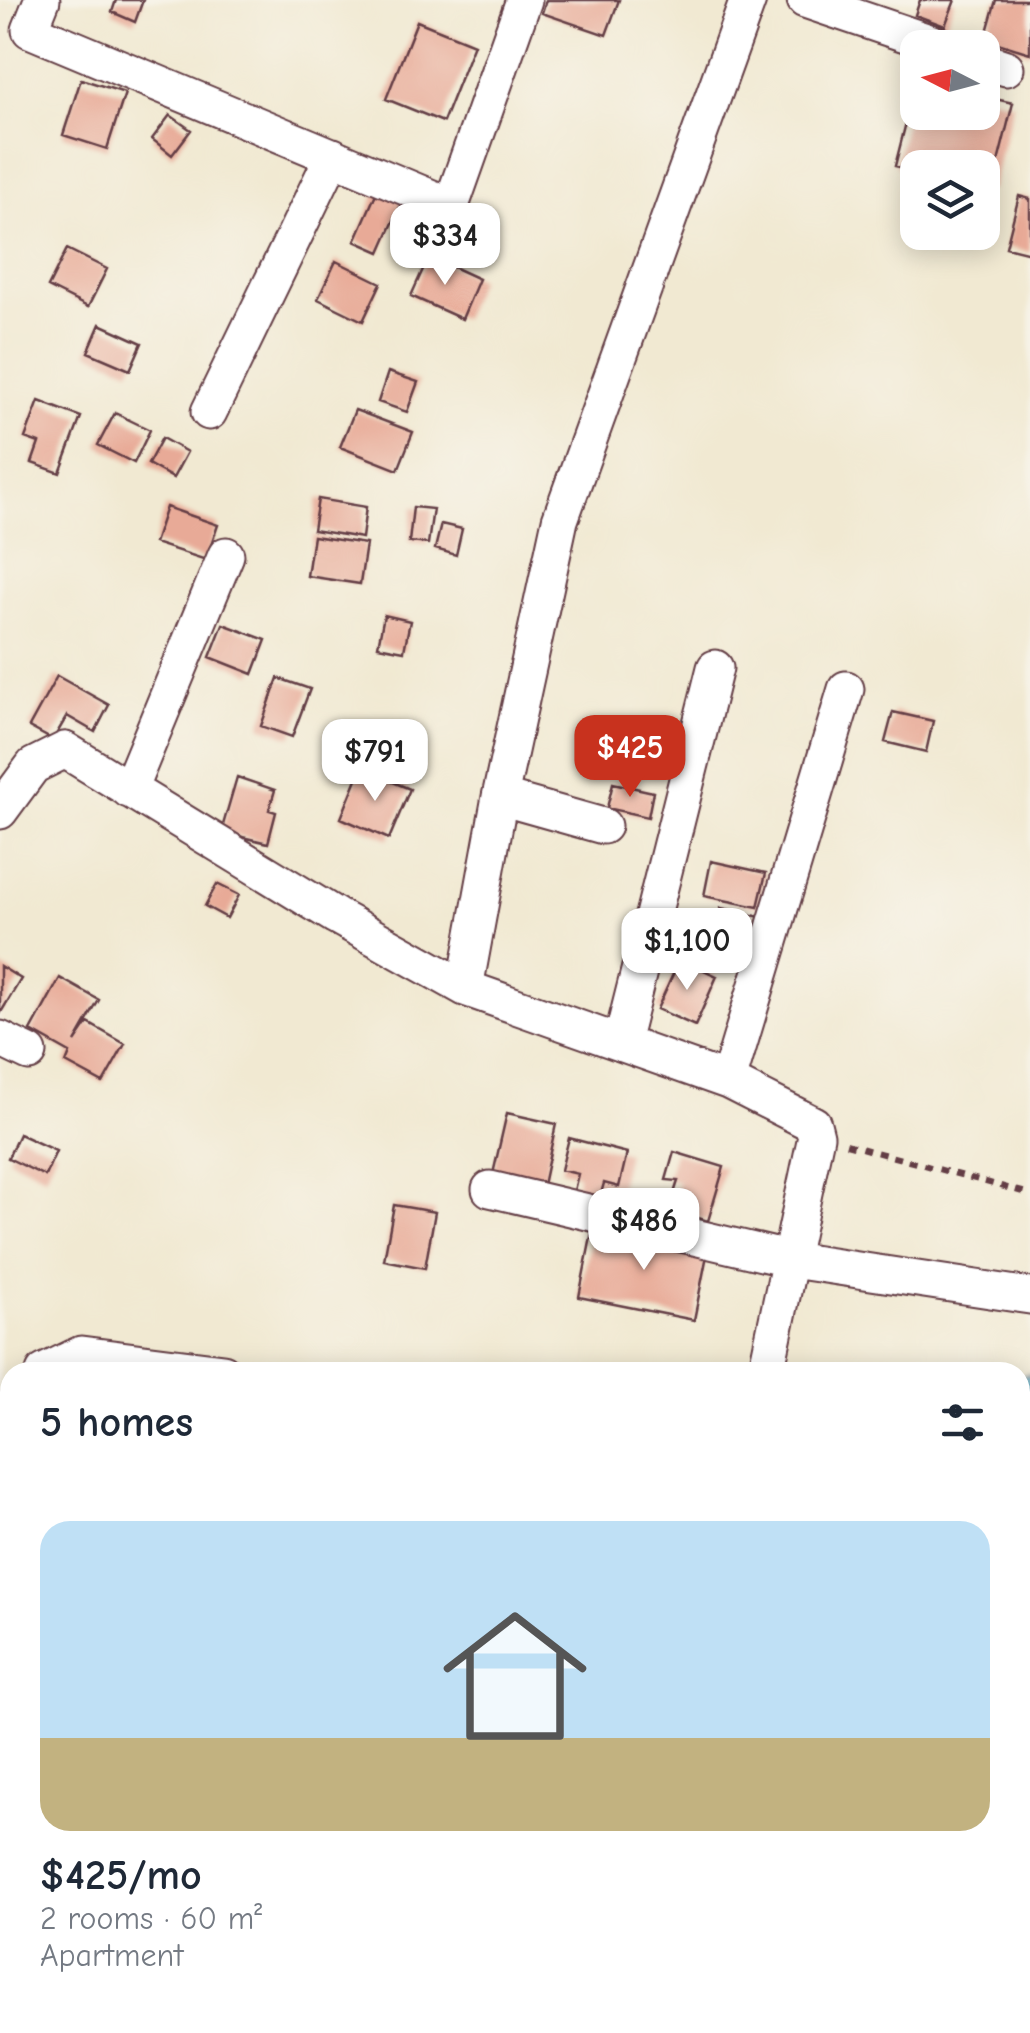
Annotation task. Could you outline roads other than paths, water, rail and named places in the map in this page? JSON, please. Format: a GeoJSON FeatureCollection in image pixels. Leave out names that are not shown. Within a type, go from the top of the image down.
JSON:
{"type":"FeatureCollection","features":[{"type":"Feature","properties":{"kind":"street"},"geometry":{"type":"LineString","coordinates":[[42,0],[30,30],[452,206],[524,0]]}},
{"type":"Feature","properties":{"kind":"street"},"geometry":{"type":"LineString","coordinates":[[465,988],[500,797],[560,520],[748,0]]}},
{"type":"Feature","properties":{"kind":"street"},"geometry":{"type":"LineString","coordinates":[[806,0],[900,32]]}},
{"type":"Feature","properties":{"kind":"street"},"geometry":{"type":"LineString","coordinates":[[209,412],[333,156]]}},
{"type":"Feature","properties":{"kind":"street"},"geometry":{"type":"LineString","coordinates":[[129,790],[226,555]]}},
{"type":"Feature","properties":{"kind":"street"},"geometry":{"type":"LineString","coordinates":[[621,1043],[714,668]]}},
{"type":"Feature","properties":{"kind":"street"},"geometry":{"type":"LineString","coordinates":[[728,1082],[846,689]]}},
{"type":"Feature","properties":{"kind":"street"},"geometry":{"type":"LineString","coordinates":[[0,812],[33,766],[65,750],[336,916],[465,988],[728,1082],[812,1124],[816,1136],[768,1362]]}},
{"type":"Feature","properties":{"kind":"street"},"geometry":{"type":"LineString","coordinates":[[500,797],[603,826]]}},
{"type":"Feature","properties":{"kind":"street"},"geometry":{"type":"LineString","coordinates":[[490,1190],[792,1260],[1030,1296]]}},
{"type":"Feature","properties":{"kind":"street"},"geometry":{"type":"LineString","coordinates":[[65,1362],[81,1354],[144,1362]]}}]}
